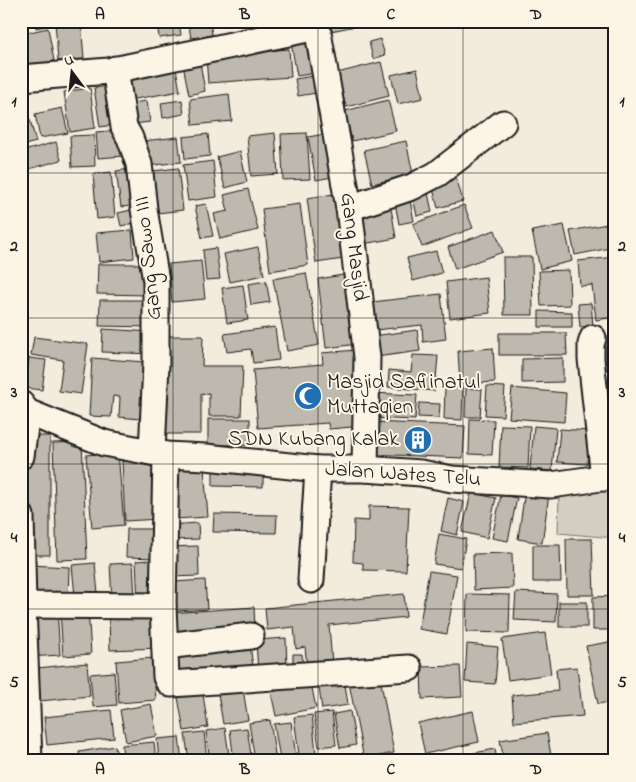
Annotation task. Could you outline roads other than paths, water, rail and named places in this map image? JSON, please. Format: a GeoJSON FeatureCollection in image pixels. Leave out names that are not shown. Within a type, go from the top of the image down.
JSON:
{"type":"FeatureCollection","features":[{"type":"Feature","properties":{"kind":"street"},"geometry":{"type":"LineString","coordinates":[[21,78],[112,70],[317,24]]}},
{"type":"Feature","properties":{"kind":"street","name":"Gang Masjid"},"geometry":{"type":"LineString","coordinates":[[317,24],[349,208],[367,357],[365,469]]}},
{"type":"Feature","properties":{"kind":"street","name":"Gang Sawo III"},"geometry":{"type":"LineString","coordinates":[[112,70],[124,127],[139,164],[144,209],[156,281],[156,364],[166,677],[171,684],[409,668]]}},
{"type":"Feature","properties":{"kind":"street"},"geometry":{"type":"LineString","coordinates":[[349,208],[412,188],[437,174],[503,123]]}},
{"type":"Feature","properties":{"kind":"street"},"geometry":{"type":"LineString","coordinates":[[593,338],[590,344],[591,359],[609,476]]}},
{"type":"Feature","properties":{"kind":"street"},"geometry":{"type":"LineString","coordinates":[[21,456],[24,408]]}},
{"type":"Feature","properties":{"kind":"street","name":"Jalan Wates Telu"},"geometry":{"type":"LineString","coordinates":[[24,408],[104,443],[159,453],[318,469],[365,469],[422,473],[452,479],[551,486],[609,476]]}},
{"type":"Feature","properties":{"kind":"street"},"geometry":{"type":"LineString","coordinates":[[310,580],[318,469]]}},
{"type":"Feature","properties":{"kind":"street"},"geometry":{"type":"LineString","coordinates":[[21,516],[29,761]]}},
{"type":"Feature","properties":{"kind":"street"},"geometry":{"type":"LineString","coordinates":[[23,605],[163,606]]}},
{"type":"Feature","properties":{"kind":"street"},"geometry":{"type":"LineString","coordinates":[[164,646],[251,636]]}},
{"type":"Feature","properties":{"kind":"place","name":"Masjid Safiinatul Muttaqien"},"geometry":{"type":"Point","coordinates":[308,396]}},
{"type":"Feature","properties":{"kind":"place","name":"SDN Kubang Kalak"},"geometry":{"type":"Point","coordinates":[418,440]}}]}
